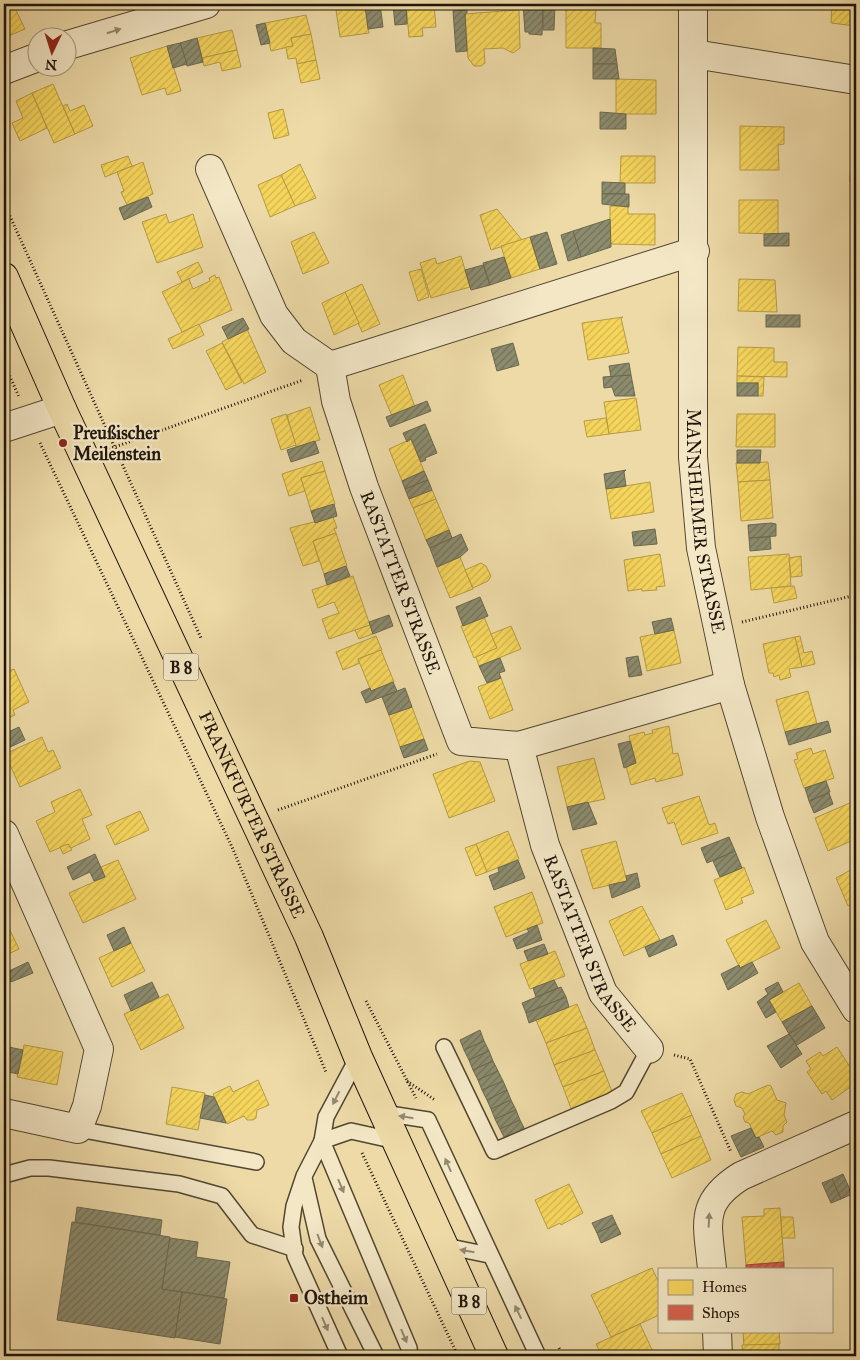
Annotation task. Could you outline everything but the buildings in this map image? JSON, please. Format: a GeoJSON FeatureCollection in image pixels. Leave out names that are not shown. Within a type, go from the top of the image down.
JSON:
{"type":"FeatureCollection","features":[{"type":"Feature","properties":{"kind":"main road","name":"FRANKFURTER STRASSE"},"geometry":{"type":"LineString","coordinates":[[4,277],[84,457],[309,937],[358,1057],[494,1356]]}},
{"type":"Feature","properties":{"kind":"street"},"geometry":{"type":"LineString","coordinates":[[78,42],[206,4]]}},
{"type":"Feature","properties":{"kind":"street","name":"MANNHEIMER STRASSE"},"geometry":{"type":"LineString","coordinates":[[694,4],[695,251],[693,457],[701,548],[730,685],[770,817],[815,942],[856,1009]]}},
{"type":"Feature","properties":{"kind":"street"},"geometry":{"type":"LineString","coordinates":[[694,54],[856,80]]}},
{"type":"Feature","properties":{"kind":"street"},"geometry":{"type":"LineString","coordinates":[[4,70],[28,61]]}},
{"type":"Feature","properties":{"kind":"street"},"geometry":{"type":"LineString","coordinates":[[210,169],[274,316],[294,341],[330,366],[695,251]]}},
{"type":"Feature","properties":{"kind":"street","name":"RASTATTER STRASSE"},"geometry":{"type":"LineString","coordinates":[[330,366],[336,401],[364,487],[461,741]]}},
{"type":"Feature","properties":{"kind":"street"},"geometry":{"type":"LineString","coordinates":[[4,428],[62,409]]}},
{"type":"Feature","properties":{"kind":"street"},"geometry":{"type":"LineString","coordinates":[[461,741],[519,746],[730,685]]}},
{"type":"Feature","properties":{"kind":"street","name":"RASTATTER STRASSE"},"geometry":{"type":"LineString","coordinates":[[519,746],[545,845],[603,993],[649,1049]]}},
{"type":"Feature","properties":{"kind":"street"},"geometry":{"type":"LineString","coordinates":[[4,834],[99,1048],[87,1106],[78,1129],[4,1113]]}},
{"type":"Feature","properties":{"kind":"street"},"geometry":{"type":"LineString","coordinates":[[712,1268],[709,1227],[710,1206],[723,1187],[741,1176],[856,1125]]}},
{"type":"Feature","properties":{"kind":"street"},"geometry":{"type":"LineString","coordinates":[[716,1332],[718,1356]]}},
{"type":"Feature","properties":{"kind":"lane"},"geometry":{"type":"LineString","coordinates":[[444,1047],[494,1151],[611,1102],[626,1092],[649,1049]]}},
{"type":"Feature","properties":{"kind":"lane"},"geometry":{"type":"LineString","coordinates":[[340,1356],[295,1256],[291,1227],[294,1206],[304,1176],[322,1141],[326,1117],[358,1057]]}},
{"type":"Feature","properties":{"kind":"lane"},"geometry":{"type":"LineString","coordinates":[[383,1113],[428,1120],[489,1255],[538,1356]]}},
{"type":"Feature","properties":{"kind":"lane"},"geometry":{"type":"LineString","coordinates":[[78,1129],[256,1162]]}},
{"type":"Feature","properties":{"kind":"lane"},"geometry":{"type":"LineString","coordinates":[[322,1141],[351,1131],[396,1141]]}},
{"type":"Feature","properties":{"kind":"lane"},"geometry":{"type":"LineString","coordinates":[[322,1141],[409,1348],[410,1356]]}},
{"type":"Feature","properties":{"kind":"lane"},"geometry":{"type":"LineString","coordinates":[[4,1175],[30,1168],[49,1168],[179,1184],[222,1196],[252,1235],[295,1249]]}},
{"type":"Feature","properties":{"kind":"lane"},"geometry":{"type":"LineString","coordinates":[[304,1176],[318,1239],[376,1356]]}},
{"type":"Feature","properties":{"kind":"lane"},"geometry":{"type":"LineString","coordinates":[[444,1246],[489,1255]]}},
{"type":"Feature","properties":{"kind":"path"},"geometry":{"type":"LineString","coordinates":[[4,202],[205,647]]}},
{"type":"Feature","properties":{"kind":"path"},"geometry":{"type":"LineString","coordinates":[[4,363],[232,846],[336,1096]]}},
{"type":"Feature","properties":{"kind":"path"},"geometry":{"type":"LineString","coordinates":[[84,457],[298,383],[330,366]]}},
{"type":"Feature","properties":{"kind":"path"},"geometry":{"type":"LineString","coordinates":[[717,628],[856,595]]}},
{"type":"Feature","properties":{"kind":"path"},"geometry":{"type":"LineString","coordinates":[[278,810],[439,753],[461,741]]}},
{"type":"Feature","properties":{"kind":"path"},"geometry":{"type":"LineString","coordinates":[[274,801],[282,819]]}},
{"type":"Feature","properties":{"kind":"path"},"geometry":{"type":"LineString","coordinates":[[362,992],[405,1080]]}},
{"type":"Feature","properties":{"kind":"path"},"geometry":{"type":"LineString","coordinates":[[649,1049],[690,1059],[741,1176]]}},
{"type":"Feature","properties":{"kind":"path"},"geometry":{"type":"LineString","coordinates":[[351,1131],[458,1356]]}},
{"type":"Feature","properties":{"kind":"place","name":"Preußischer Meilenstein"},"geometry":{"type":"Point","coordinates":[63,443]}},
{"type":"Feature","properties":{"kind":"place","name":"Ostheim"},"geometry":{"type":"Point","coordinates":[294,1298]}}]}
